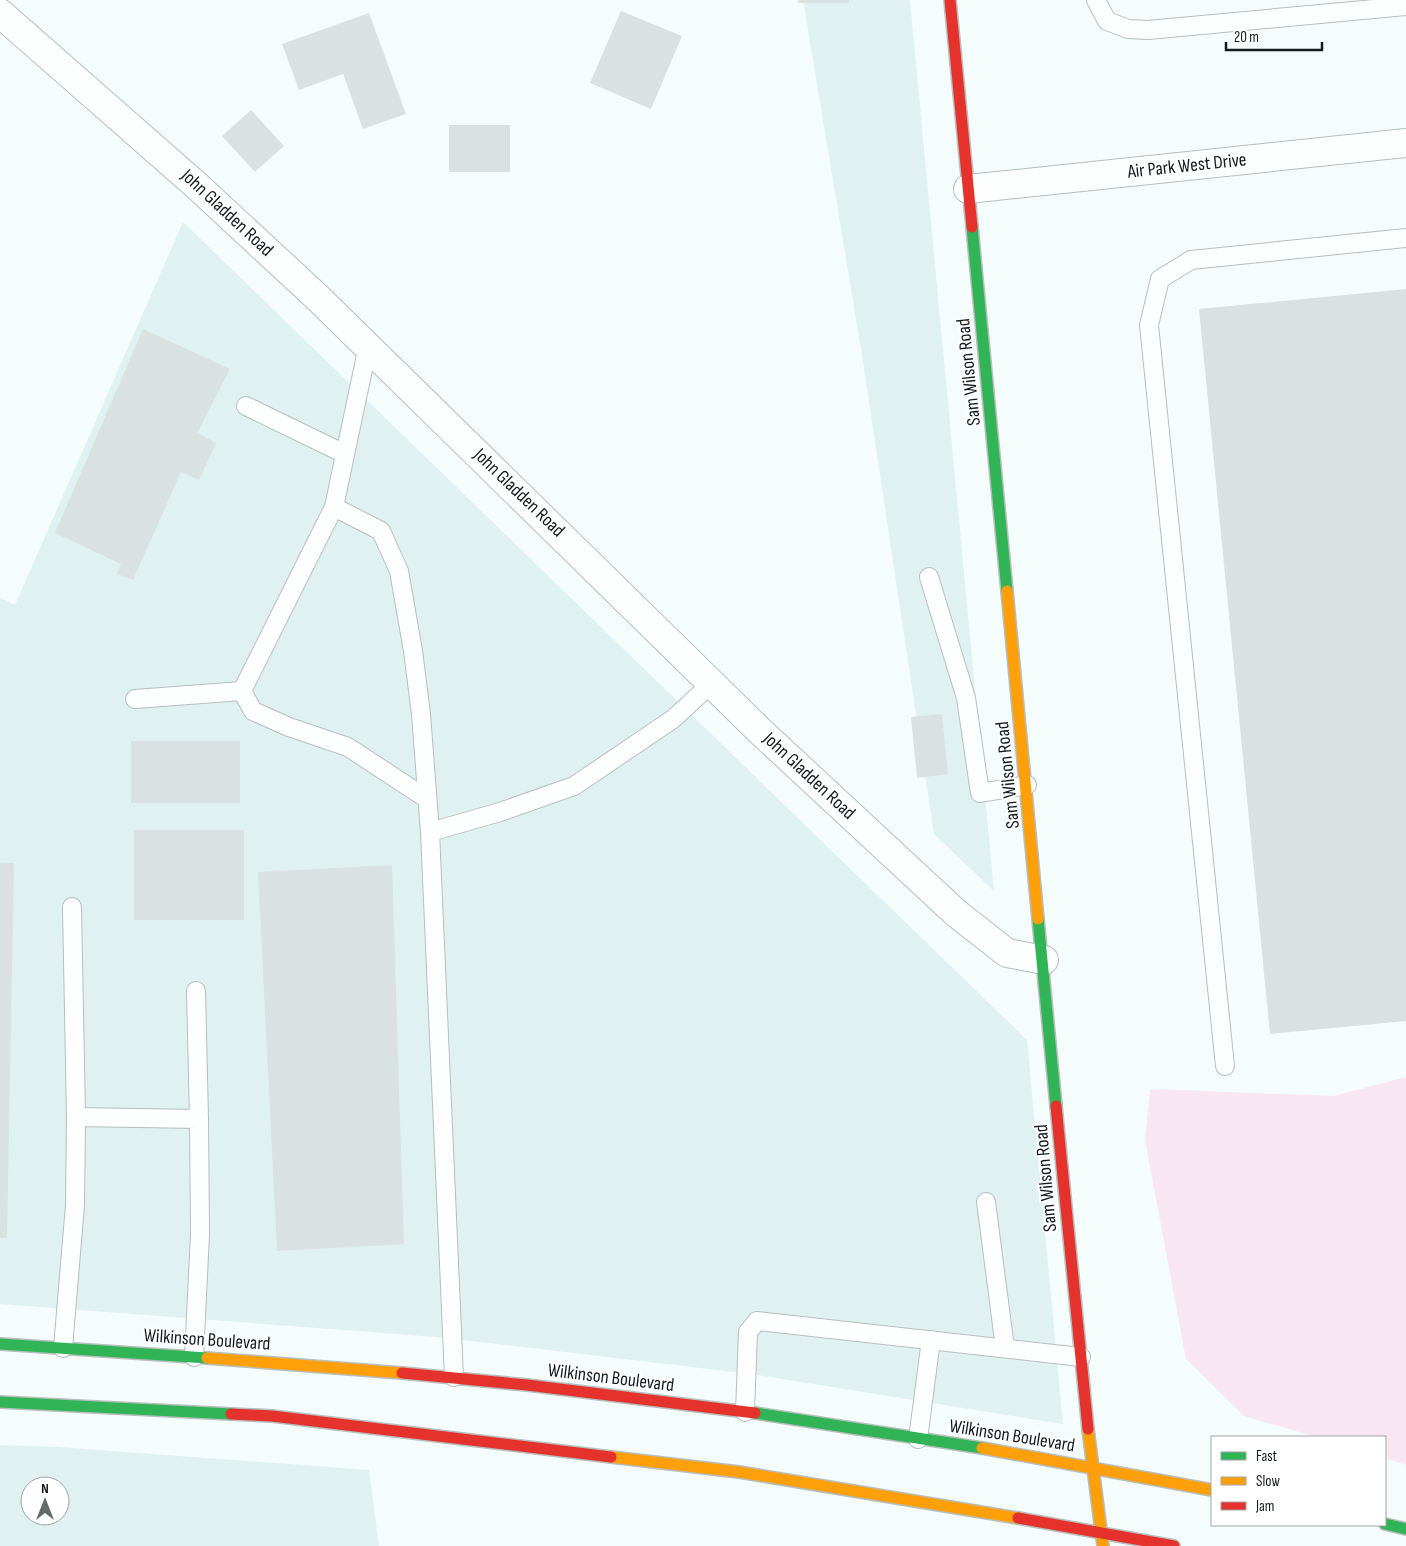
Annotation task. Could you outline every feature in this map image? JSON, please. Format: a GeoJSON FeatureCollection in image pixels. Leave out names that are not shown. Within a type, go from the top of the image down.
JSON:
{"type":"FeatureCollection","features":[{"type":"Feature","properties":{"kind":"main road","name":"Sam Wilson Road"},"geometry":{"type":"LineString","coordinates":[[950,0],[1044,960],[1080,1357],[1104,1546]]}},
{"type":"Feature","properties":{"kind":"main road","name":"Wilkinson Boulevard"},"geometry":{"type":"LineString","coordinates":[[0,1344],[194,1357],[454,1378],[745,1412],[1093,1467],[1211,1490]]}},
{"type":"Feature","properties":{"kind":"main road"},"geometry":{"type":"LineString","coordinates":[[0,1402],[272,1416],[739,1472],[1102,1532],[1174,1546]]}},
{"type":"Feature","properties":{"kind":"main road"},"geometry":{"type":"LineString","coordinates":[[1386,1524],[1406,1529]]}},
{"type":"Feature","properties":{"kind":"street","name":"John Gladden Road"},"geometry":{"type":"LineString","coordinates":[[0,12],[196,185],[368,346],[768,739],[956,913],[1007,953],[1044,960]]}},
{"type":"Feature","properties":{"kind":"street","name":"Air Park West Drive"},"geometry":{"type":"LineString","coordinates":[[968,189],[1406,143]]}},
{"type":"Feature","properties":{"kind":"lane"},"geometry":{"type":"LineString","coordinates":[[1096,0],[1107,21],[1128,29],[1148,30],[1406,6]]}},
{"type":"Feature","properties":{"kind":"lane"},"geometry":{"type":"LineString","coordinates":[[1225,1066],[1149,326],[1160,279],[1191,260],[1406,238]]}},
{"type":"Feature","properties":{"kind":"lane"},"geometry":{"type":"LineString","coordinates":[[242,691],[334,507],[368,346]]}},
{"type":"Feature","properties":{"kind":"lane"},"geometry":{"type":"LineString","coordinates":[[246,406],[345,454]]}},
{"type":"Feature","properties":{"kind":"lane"},"geometry":{"type":"LineString","coordinates":[[334,507],[381,531],[398,571],[413,651],[430,832],[454,1378]]}},
{"type":"Feature","properties":{"kind":"lane"},"geometry":{"type":"LineString","coordinates":[[929,577],[966,698],[980,793],[1026,784]]}},
{"type":"Feature","properties":{"kind":"lane"},"geometry":{"type":"LineString","coordinates":[[430,832],[500,812],[574,786],[673,719],[712,683]]}},
{"type":"Feature","properties":{"kind":"lane"},"geometry":{"type":"LineString","coordinates":[[135,699],[242,691]]}},
{"type":"Feature","properties":{"kind":"lane"},"geometry":{"type":"LineString","coordinates":[[242,691],[253,711],[289,727],[348,747],[427,799]]}},
{"type":"Feature","properties":{"kind":"lane"},"geometry":{"type":"LineString","coordinates":[[63,1348],[75,1205],[76,1117],[72,907]]}},
{"type":"Feature","properties":{"kind":"lane"},"geometry":{"type":"LineString","coordinates":[[194,1357],[200,1234],[200,1119],[196,991]]}},
{"type":"Feature","properties":{"kind":"lane"},"geometry":{"type":"LineString","coordinates":[[76,1117],[200,1119]]}},
{"type":"Feature","properties":{"kind":"lane"},"geometry":{"type":"LineString","coordinates":[[986,1202],[1004,1348]]}},
{"type":"Feature","properties":{"kind":"lane"},"geometry":{"type":"LineString","coordinates":[[745,1412],[748,1332],[757,1321],[1080,1357]]}},
{"type":"Feature","properties":{"kind":"lane"},"geometry":{"type":"LineString","coordinates":[[918,1439],[931,1340]]}},
{"type":"Feature","properties":{"kind":"shaded area"},"geometry":{"type":"Polygon","coordinates":[[[803,0],[910,0],[994,891],[934,834],[862,355],[803,0]]]}},
{"type":"Feature","properties":{"kind":"shaded area"},"geometry":{"type":"Polygon","coordinates":[[[183,222],[1027,1040],[1063,1424],[751,1374],[437,1337],[0,1304],[0,598],[15,605],[183,222]]]}},
{"type":"Feature","properties":{"kind":"shaded area"},"geometry":{"type":"Polygon","coordinates":[[[1406,1077],[1406,1465],[1386,1458],[1386,1436],[1313,1436],[1244,1416],[1186,1359],[1145,1140],[1150,1089],[1334,1096],[1406,1077]]]}},
{"type":"Feature","properties":{"kind":"shaded area"},"geometry":{"type":"Polygon","coordinates":[[[0,1445],[58,1447],[369,1470],[379,1546],[0,1546],[0,1445]]]}},
{"type":"Feature","properties":{"kind":"building"},"geometry":{"type":"Polygon","coordinates":[[[798,0],[849,0],[849,3],[798,3],[798,0]]]}},
{"type":"Feature","properties":{"kind":"building"},"geometry":{"type":"Polygon","coordinates":[[[621,11],[682,36],[651,109],[590,83],[621,11]]]}},
{"type":"Feature","properties":{"kind":"building"},"geometry":{"type":"Polygon","coordinates":[[[369,13],[406,114],[363,129],[343,74],[299,90],[282,44],[369,13]]]}},
{"type":"Feature","properties":{"kind":"building"},"geometry":{"type":"Polygon","coordinates":[[[251,110],[284,146],[255,172],[222,136],[251,110]]]}},
{"type":"Feature","properties":{"kind":"building"},"geometry":{"type":"Polygon","coordinates":[[[449,125],[510,125],[510,172],[449,172],[449,125]]]}},
{"type":"Feature","properties":{"kind":"building"},"geometry":{"type":"Polygon","coordinates":[[[1406,289],[1406,1021],[1270,1034],[1199,309],[1406,289]]]}},
{"type":"Feature","properties":{"kind":"building"},"geometry":{"type":"Polygon","coordinates":[[[143,329],[230,369],[197,433],[216,443],[199,480],[181,472],[133,580],[117,574],[121,564],[55,533],[143,329]]]}},
{"type":"Feature","properties":{"kind":"building"},"geometry":{"type":"Polygon","coordinates":[[[942,714],[948,774],[917,778],[911,717],[942,714]]]}},
{"type":"Feature","properties":{"kind":"building"},"geometry":{"type":"Polygon","coordinates":[[[131,741],[240,741],[240,803],[131,803],[131,741]]]}},
{"type":"Feature","properties":{"kind":"building"},"geometry":{"type":"Polygon","coordinates":[[[134,830],[244,830],[244,920],[134,920],[134,830]]]}},
{"type":"Feature","properties":{"kind":"building"},"geometry":{"type":"Polygon","coordinates":[[[0,863],[14,863],[7,1238],[0,1238],[0,863]]]}},
{"type":"Feature","properties":{"kind":"building"},"geometry":{"type":"Polygon","coordinates":[[[392,865],[404,1244],[277,1251],[258,872],[392,865]]]}},
{"type":"Feature","properties":{"kind":"traffic: fast"},"geometry":{"type":"LineString","coordinates":[[972,227],[1007,591]]}},
{"type":"Feature","properties":{"kind":"traffic: fast"},"geometry":{"type":"LineString","coordinates":[[1038,919],[1056,1106]]}},
{"type":"Feature","properties":{"kind":"traffic: fast"},"geometry":{"type":"LineString","coordinates":[[0,1344],[207,1358]]}},
{"type":"Feature","properties":{"kind":"traffic: fast"},"geometry":{"type":"LineString","coordinates":[[0,1402],[231,1414]]}},
{"type":"Feature","properties":{"kind":"traffic: fast"},"geometry":{"type":"LineString","coordinates":[[755,1413],[982,1448]]}},
{"type":"Feature","properties":{"kind":"traffic: fast"},"geometry":{"type":"LineString","coordinates":[[1386,1524],[1406,1529]]}},
{"type":"Feature","properties":{"kind":"traffic: slow"},"geometry":{"type":"LineString","coordinates":[[1007,591],[1038,919]]}},
{"type":"Feature","properties":{"kind":"traffic: slow"},"geometry":{"type":"LineString","coordinates":[[207,1358],[402,1373]]}},
{"type":"Feature","properties":{"kind":"traffic: slow"},"geometry":{"type":"LineString","coordinates":[[1088,1429],[1103,1546]]}},
{"type":"Feature","properties":{"kind":"traffic: slow"},"geometry":{"type":"LineString","coordinates":[[982,1448],[1211,1490]]}},
{"type":"Feature","properties":{"kind":"traffic: slow"},"geometry":{"type":"LineString","coordinates":[[611,1457],[739,1472],[1018,1518]]}},
{"type":"Feature","properties":{"kind":"traffic: jam"},"geometry":{"type":"LineString","coordinates":[[950,0],[972,227]]}},
{"type":"Feature","properties":{"kind":"traffic: jam"},"geometry":{"type":"LineString","coordinates":[[1056,1106],[1088,1429]]}},
{"type":"Feature","properties":{"kind":"traffic: jam"},"geometry":{"type":"LineString","coordinates":[[402,1373],[527,1385],[755,1413]]}},
{"type":"Feature","properties":{"kind":"traffic: jam"},"geometry":{"type":"LineString","coordinates":[[231,1414],[272,1416],[611,1457]]}},
{"type":"Feature","properties":{"kind":"traffic: jam"},"geometry":{"type":"LineString","coordinates":[[1018,1518],[1174,1546]]}}]}
